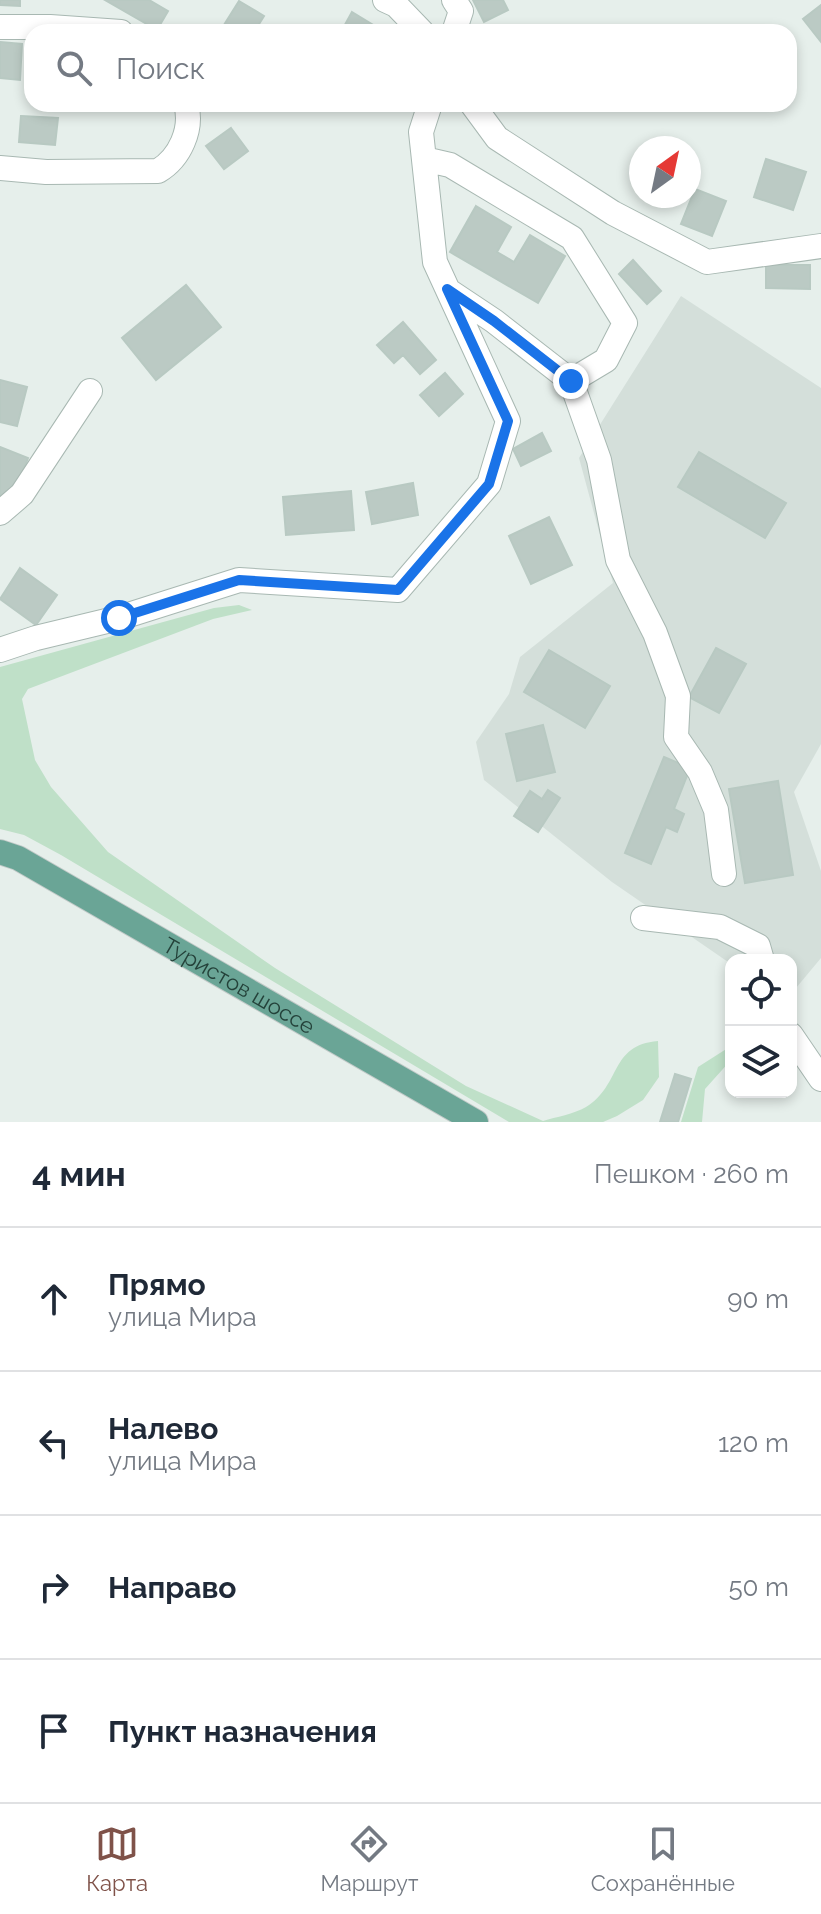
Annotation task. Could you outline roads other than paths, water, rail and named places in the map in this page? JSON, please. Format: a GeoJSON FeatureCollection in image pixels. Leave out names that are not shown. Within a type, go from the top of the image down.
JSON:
{"type":"FeatureCollection","features":[{"type":"Feature","properties":{"kind":"main road","name":"Туристов шоссе"},"geometry":{"type":"LineString","coordinates":[[0,852],[18,858],[476,1122]]}},
{"type":"Feature","properties":{"kind":"street"},"geometry":{"type":"LineString","coordinates":[[385,0],[396,5],[414,24]]}},
{"type":"Feature","properties":{"kind":"street"},"geometry":{"type":"LineString","coordinates":[[454,0],[461,11],[457,24]]}},
{"type":"Feature","properties":{"kind":"street"},"geometry":{"type":"LineString","coordinates":[[0,27],[24,27]]}},
{"type":"Feature","properties":{"kind":"street"},"geometry":{"type":"LineString","coordinates":[[0,168],[46,172],[158,171],[172,162],[181,145],[191,119],[189,112]]}},
{"type":"Feature","properties":{"kind":"street"},"geometry":{"type":"LineString","coordinates":[[0,650],[119,618],[239,580],[398,590],[489,484],[508,421],[435,262],[421,132],[427,112]]}},
{"type":"Feature","properties":{"kind":"street"},"geometry":{"type":"LineString","coordinates":[[478,112],[497,138],[613,213],[707,262],[821,246]]}},
{"type":"Feature","properties":{"kind":"street"},"geometry":{"type":"LineString","coordinates":[[424,159],[450,165],[572,238],[625,323],[606,360],[571,381]]}},
{"type":"Feature","properties":{"kind":"street"},"geometry":{"type":"LineString","coordinates":[[447,289],[571,381],[599,460],[618,560],[655,633],[678,696],[676,737],[700,772],[716,810],[724,874]]}},
{"type":"Feature","properties":{"kind":"street"},"geometry":{"type":"LineString","coordinates":[[0,513],[22,494],[90,391]]}},
{"type":"Feature","properties":{"kind":"street"},"geometry":{"type":"LineString","coordinates":[[643,918],[720,927],[758,946],[760,954]]}},
{"type":"Feature","properties":{"kind":"street"},"geometry":{"type":"LineString","coordinates":[[797,1044],[821,1079]]}}]}
